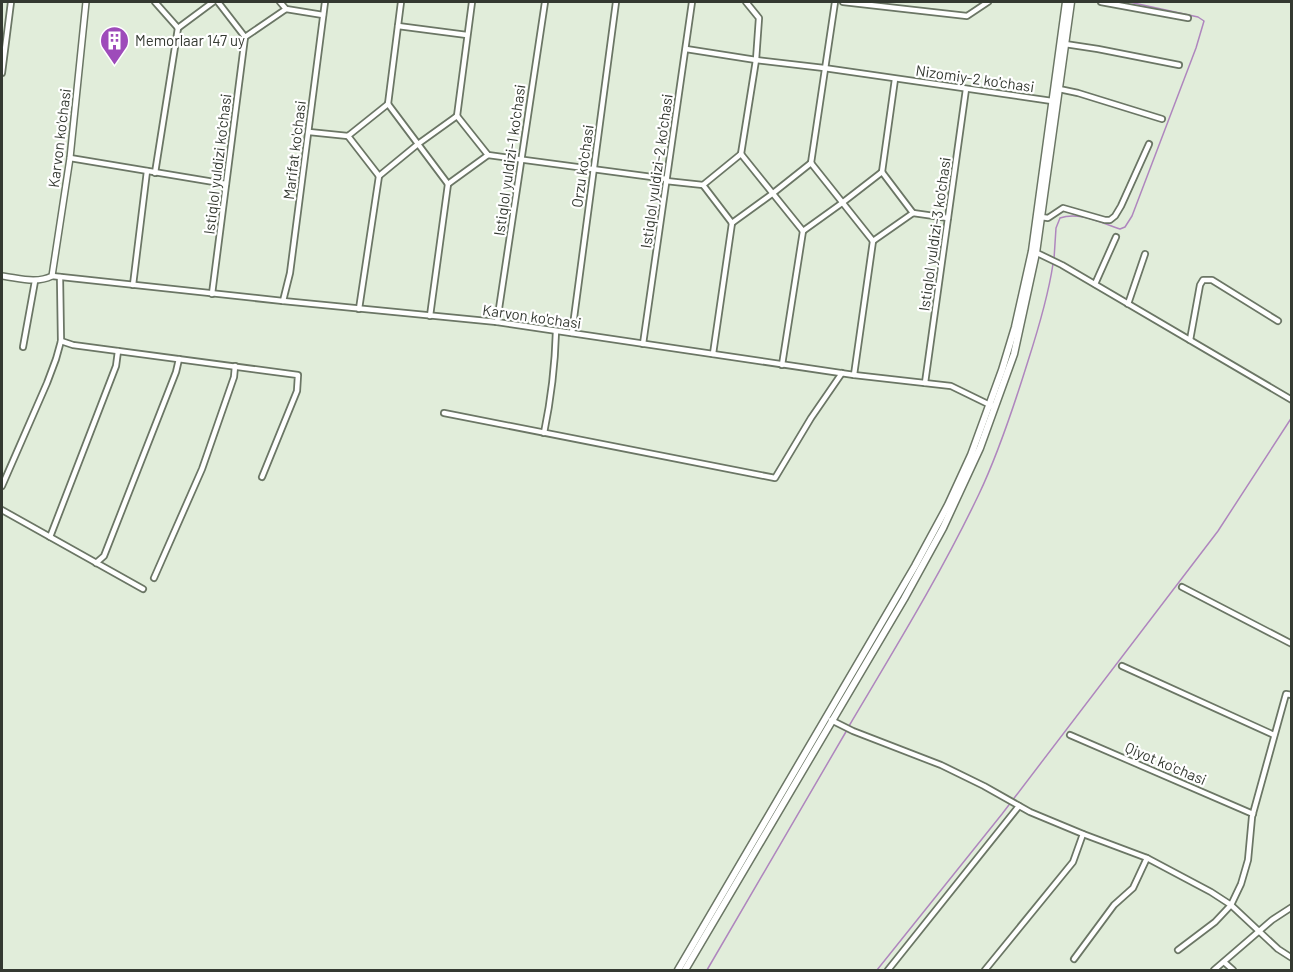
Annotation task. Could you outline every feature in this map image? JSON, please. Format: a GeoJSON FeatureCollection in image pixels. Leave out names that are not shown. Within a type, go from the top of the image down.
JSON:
{"type":"FeatureCollection","features":[{"type":"Feature","properties":{"kind":"main road"},"geometry":{"type":"LineString","coordinates":[[1034,252],[1066,2]]}},
{"type":"Feature","properties":{"kind":"main road"},"geometry":{"type":"LineString","coordinates":[[685,970],[915,566],[948,505],[993,406],[1034,252],[1041,216],[1071,2]]}},
{"type":"Feature","properties":{"kind":"main road"},"geometry":{"type":"LineString","coordinates":[[678,970],[829,719]]}},
{"type":"Feature","properties":{"kind":"street"},"geometry":{"type":"LineString","coordinates":[[2,73],[11,2]]}},
{"type":"Feature","properties":{"kind":"street","name":"Karvon ko'chasi"},"geometry":{"type":"LineString","coordinates":[[52,276],[70,158],[86,2]]}},
{"type":"Feature","properties":{"kind":"street"},"geometry":{"type":"LineString","coordinates":[[155,2],[177,28]]}},
{"type":"Feature","properties":{"kind":"street"},"geometry":{"type":"LineString","coordinates":[[155,173],[177,28],[213,2]]}},
{"type":"Feature","properties":{"kind":"street"},"geometry":{"type":"LineString","coordinates":[[218,2],[245,37],[286,9]]}},
{"type":"Feature","properties":{"kind":"street"},"geometry":{"type":"LineString","coordinates":[[280,2],[286,9],[323,15]]}},
{"type":"Feature","properties":{"kind":"street","name":"Marifat ko'chasi"},"geometry":{"type":"LineString","coordinates":[[283,301],[290,273],[325,2]]}},
{"type":"Feature","properties":{"kind":"street"},"geometry":{"type":"LineString","coordinates":[[309,132],[348,136],[388,104],[402,2]]}},
{"type":"Feature","properties":{"kind":"street"},"geometry":{"type":"LineString","coordinates":[[472,2],[457,116],[488,155]]}},
{"type":"Feature","properties":{"kind":"street","name":"Istiqlol yuldizi-1 ko'chasi"},"geometry":{"type":"LineString","coordinates":[[497,322],[545,2]]}},
{"type":"Feature","properties":{"kind":"street","name":"Orzu ko'chasi"},"geometry":{"type":"LineString","coordinates":[[572,333],[616,2]]}},
{"type":"Feature","properties":{"kind":"street","name":"Istiqlol yuldizi-2 ko'chasi"},"geometry":{"type":"LineString","coordinates":[[644,344],[692,2]]}},
{"type":"Feature","properties":{"kind":"street"},"geometry":{"type":"LineString","coordinates":[[703,185],[741,154],[756,60],[759,18],[746,2]]}},
{"type":"Feature","properties":{"kind":"street"},"geometry":{"type":"LineString","coordinates":[[732,222],[811,163],[835,2]]}},
{"type":"Feature","properties":{"kind":"street"},"geometry":{"type":"LineString","coordinates":[[843,2],[967,16],[988,2]]}},
{"type":"Feature","properties":{"kind":"street"},"geometry":{"type":"LineString","coordinates":[[1101,2],[1188,18]]}},
{"type":"Feature","properties":{"kind":"street"},"geometry":{"type":"LineString","coordinates":[[398,26],[467,34]]}},
{"type":"Feature","properties":{"kind":"street","name":"Istiqlol yuldizi ko'chasi"},"geometry":{"type":"LineString","coordinates":[[212,294],[245,37]]}},
{"type":"Feature","properties":{"kind":"street"},"geometry":{"type":"LineString","coordinates":[[1065,44],[1179,65]]}},
{"type":"Feature","properties":{"kind":"street","name":"Nizomiy-2 ko'chasi"},"geometry":{"type":"LineString","coordinates":[[686,49],[1052,100]]}},
{"type":"Feature","properties":{"kind":"street","name":"Nizomiy-2 ko'chasi"},"geometry":{"type":"LineString","coordinates":[[882,172],[895,79]]}},
{"type":"Feature","properties":{"kind":"street","name":"Istiqlol yuldizi-3 ko'chasi"},"geometry":{"type":"LineString","coordinates":[[925,383],[966,89]]}},
{"type":"Feature","properties":{"kind":"street"},"geometry":{"type":"LineString","coordinates":[[1059,89],[1162,119]]}},
{"type":"Feature","properties":{"kind":"street"},"geometry":{"type":"LineString","coordinates":[[388,104],[448,184],[430,316]]}},
{"type":"Feature","properties":{"kind":"street"},"geometry":{"type":"LineString","coordinates":[[359,309],[379,176],[457,116]]}},
{"type":"Feature","properties":{"kind":"street"},"geometry":{"type":"LineString","coordinates":[[348,136],[379,176]]}},
{"type":"Feature","properties":{"kind":"street"},"geometry":{"type":"LineString","coordinates":[[1041,216],[1048,218],[1063,208],[1110,220],[1121,206],[1149,144]]}},
{"type":"Feature","properties":{"kind":"street"},"geometry":{"type":"LineString","coordinates":[[741,154],[803,231]]}},
{"type":"Feature","properties":{"kind":"street"},"geometry":{"type":"LineString","coordinates":[[448,184],[488,155],[703,185],[732,222],[713,354]]}},
{"type":"Feature","properties":{"kind":"street"},"geometry":{"type":"LineString","coordinates":[[70,158],[226,184]]}},
{"type":"Feature","properties":{"kind":"street"},"geometry":{"type":"LineString","coordinates":[[811,163],[873,241],[854,375]]}},
{"type":"Feature","properties":{"kind":"street"},"geometry":{"type":"LineString","coordinates":[[133,285],[147,171]]}},
{"type":"Feature","properties":{"kind":"street"},"geometry":{"type":"LineString","coordinates":[[783,365],[803,231],[882,172],[913,213]]}},
{"type":"Feature","properties":{"kind":"street"},"geometry":{"type":"LineString","coordinates":[[873,241],[913,213],[948,218]]}},
{"type":"Feature","properties":{"kind":"street"},"geometry":{"type":"LineString","coordinates":[[1095,284],[1116,237]]}},
{"type":"Feature","properties":{"kind":"street"},"geometry":{"type":"LineString","coordinates":[[1034,252],[1046,256],[1095,284],[1292,400]]}},
{"type":"Feature","properties":{"kind":"street"},"geometry":{"type":"LineString","coordinates":[[1128,304],[1145,254]]}},
{"type":"Feature","properties":{"kind":"street","name":"Karvon ko'chasi"},"geometry":{"type":"LineString","coordinates":[[2,276],[34,281],[52,276],[497,322],[783,365],[951,386],[993,406]]}},
{"type":"Feature","properties":{"kind":"street"},"geometry":{"type":"LineString","coordinates":[[2,486],[47,383],[61,341],[60,277]]}},
{"type":"Feature","properties":{"kind":"street"},"geometry":{"type":"LineString","coordinates":[[1190,340],[1200,285],[1203,280],[1212,280],[1278,321]]}},
{"type":"Feature","properties":{"kind":"street"},"geometry":{"type":"LineString","coordinates":[[23,347],[34,281]]}},
{"type":"Feature","properties":{"kind":"street"},"geometry":{"type":"LineString","coordinates":[[544,433],[555,369],[556,331]]}},
{"type":"Feature","properties":{"kind":"street"},"geometry":{"type":"LineString","coordinates":[[61,341],[74,345],[298,375],[297,391],[262,477]]}},
{"type":"Feature","properties":{"kind":"street"},"geometry":{"type":"LineString","coordinates":[[50,537],[116,366],[118,351]]}},
{"type":"Feature","properties":{"kind":"street"},"geometry":{"type":"LineString","coordinates":[[96,563],[104,556],[176,372],[179,359]]}},
{"type":"Feature","properties":{"kind":"street"},"geometry":{"type":"LineString","coordinates":[[154,578],[202,469],[234,377],[235,366]]}},
{"type":"Feature","properties":{"kind":"street"},"geometry":{"type":"LineString","coordinates":[[444,413],[775,478],[811,418],[842,373]]}},
{"type":"Feature","properties":{"kind":"street"},"geometry":{"type":"LineString","coordinates":[[2,510],[143,589]]}},
{"type":"Feature","properties":{"kind":"street"},"geometry":{"type":"LineString","coordinates":[[1182,587],[1292,644]]}},
{"type":"Feature","properties":{"kind":"street"},"geometry":{"type":"LineString","coordinates":[[1122,666],[1274,735]]}},
{"type":"Feature","properties":{"kind":"street"},"geometry":{"type":"LineString","coordinates":[[1178,950],[1215,922],[1231,905],[1241,884],[1248,860],[1253,814],[1274,735],[1286,694],[1292,695]]}},
{"type":"Feature","properties":{"kind":"street"},"geometry":{"type":"LineString","coordinates":[[829,719],[853,731],[941,765],[1006,798],[1017,806],[1147,858],[1231,905],[1278,949],[1292,958]]}},
{"type":"Feature","properties":{"kind":"street","name":"Qiyot ko'chasi"},"geometry":{"type":"LineString","coordinates":[[1070,735],[1253,814]]}},
{"type":"Feature","properties":{"kind":"street"},"geometry":{"type":"LineString","coordinates":[[888,970],[1017,806]]}},
{"type":"Feature","properties":{"kind":"street"},"geometry":{"type":"LineString","coordinates":[[985,970],[1073,862],[1083,834]]}},
{"type":"Feature","properties":{"kind":"street"},"geometry":{"type":"LineString","coordinates":[[1074,959],[1114,905],[1133,888],[1147,858]]}},
{"type":"Feature","properties":{"kind":"street"},"geometry":{"type":"LineString","coordinates":[[1214,970],[1272,920],[1292,907]]}},
{"type":"Feature","properties":{"kind":"street"},"geometry":{"type":"LineString","coordinates":[[1224,962],[1233,970]]}},
{"type":"Feature","properties":{"kind":"waterway"},"geometry":{"type":"LineString","coordinates":[[1054,259],[1056,228],[1060,218],[1082,217],[1120,229],[1125,227],[1132,216],[1196,48],[1204,21],[1198,17],[1129,2]]}},
{"type":"Feature","properties":{"kind":"waterway"},"geometry":{"type":"LineString","coordinates":[[849,726],[933,583],[986,478],[1006,429],[1032,349],[1046,301],[1053,264]]}},
{"type":"Feature","properties":{"kind":"waterway"},"geometry":{"type":"LineString","coordinates":[[877,970],[1002,814],[1218,531],[1292,417]]}},
{"type":"Feature","properties":{"kind":"waterway"},"geometry":{"type":"LineString","coordinates":[[707,970],[847,730]]}},
{"type":"Feature","properties":{"kind":"place","name":"Memorlaar 147 uy"},"geometry":{"type":"Point","coordinates":[114,66]}}]}
